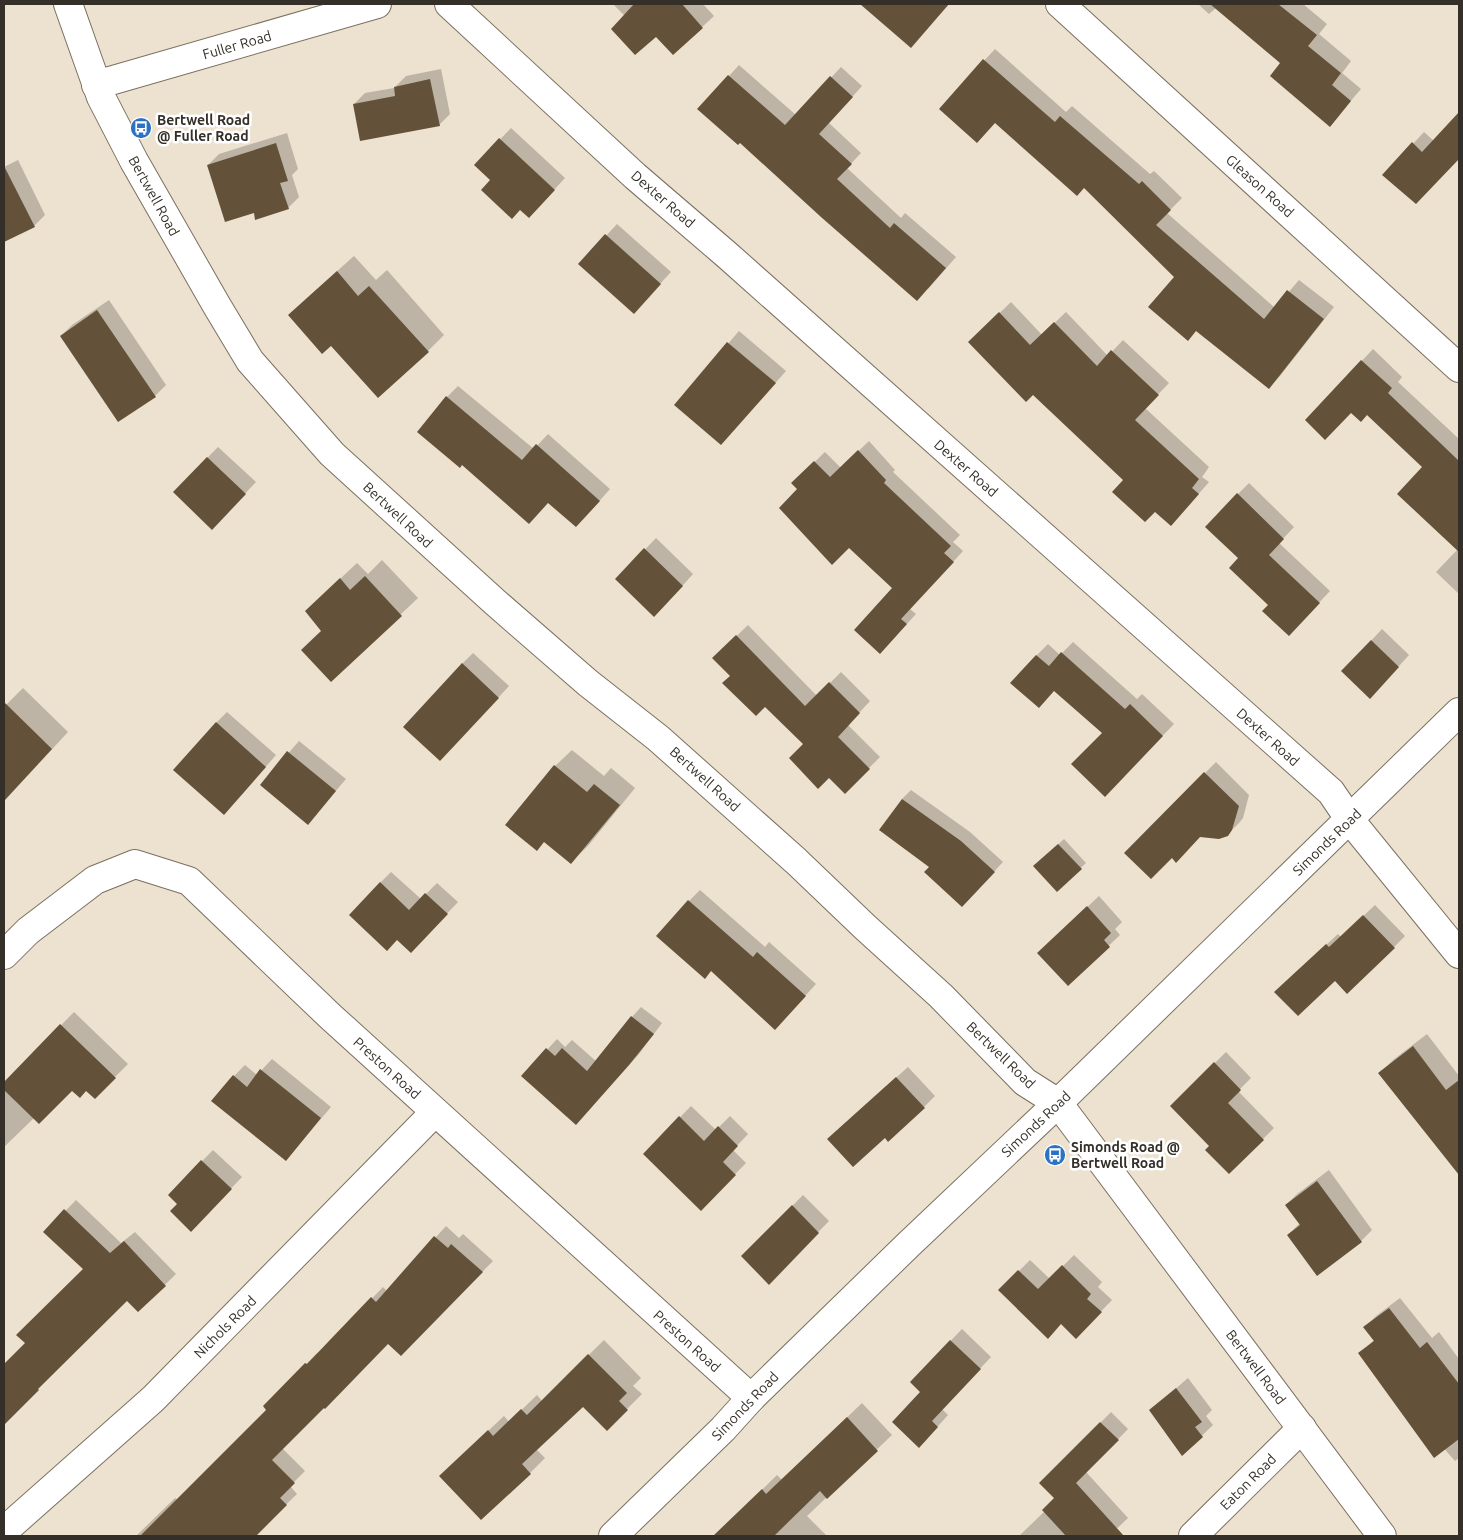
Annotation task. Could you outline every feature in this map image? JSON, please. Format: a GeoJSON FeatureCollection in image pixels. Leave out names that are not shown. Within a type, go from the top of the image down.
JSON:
{"type":"FeatureCollection","features":[{"type":"Feature","properties":{"kind":"street","name":"Bertwell Road"},"geometry":{"type":"LineString","coordinates":[[68,4],[96,85],[134,161],[250,361],[332,454],[432,547],[588,683],[658,738],[796,861],[865,927],[942,996],[1025,1082],[1058,1103],[1382,1536]]}},
{"type":"Feature","properties":{"kind":"street","name":"Fuller Road"},"geometry":{"type":"LineString","coordinates":[[96,85],[378,4]]}},
{"type":"Feature","properties":{"kind":"street","name":"Dexter Road"},"geometry":{"type":"LineString","coordinates":[[448,4],[635,176],[723,251],[1330,792],[1350,820],[1459,954]]}},
{"type":"Feature","properties":{"kind":"street","name":"Gleason Road"},"geometry":{"type":"LineString","coordinates":[[1060,4],[1459,368]]}},
{"type":"Feature","properties":{"kind":"street","name":"Simonds Road"},"geometry":{"type":"LineString","coordinates":[[613,1536],[723,1429],[750,1398],[1058,1103],[1459,712]]}},
{"type":"Feature","properties":{"kind":"street","name":"Preston Road"},"geometry":{"type":"LineString","coordinates":[[4,956],[28,931],[95,880],[135,864],[188,881],[331,1017],[750,1398]]}},
{"type":"Feature","properties":{"kind":"street","name":"Nichols Road"},"geometry":{"type":"LineString","coordinates":[[4,1531],[153,1399],[435,1112]]}},
{"type":"Feature","properties":{"kind":"street","name":"Eaton Road"},"geometry":{"type":"LineString","coordinates":[[1193,1536],[1302,1428]]}},
{"type":"Feature","properties":{"kind":"building"},"geometry":{"type":"Polygon","coordinates":[[[634,4],[682,4],[703,28],[673,55],[656,37],[635,55],[611,29],[634,4]]]}},
{"type":"Feature","properties":{"kind":"building"},"geometry":{"type":"Polygon","coordinates":[[[860,4],[949,4],[911,48],[860,4]]]}},
{"type":"Feature","properties":{"kind":"building"},"geometry":{"type":"Polygon","coordinates":[[[1210,4],[1278,4],[1317,35],[1308,46],[1341,73],[1332,85],[1351,101],[1330,127],[1270,76],[1280,63],[1210,4]]]}},
{"type":"Feature","properties":{"kind":"building"},"geometry":{"type":"Polygon","coordinates":[[[983,59],[1055,122],[1060,116],[1139,184],[1142,181],[1171,210],[1156,225],[1264,319],[1287,290],[1324,319],[1269,389],[1196,331],[1188,341],[1148,307],[1174,277],[1084,188],[1077,196],[995,123],[977,143],[939,109],[983,59]]]}},
{"type":"Feature","properties":{"kind":"building"},"geometry":{"type":"Polygon","coordinates":[[[728,75],[785,125],[830,76],[853,97],[819,134],[852,164],[837,179],[890,228],[894,223],[946,268],[917,301],[740,143],[738,145],[697,109],[728,75]]]}},
{"type":"Feature","properties":{"kind":"building"},"geometry":{"type":"Polygon","coordinates":[[[430,79],[440,126],[360,141],[353,104],[395,96],[394,87],[430,79]]]}},
{"type":"Feature","properties":{"kind":"building"},"geometry":{"type":"Polygon","coordinates":[[[1459,112],[1459,159],[1416,204],[1382,175],[1412,142],[1422,152],[1459,112]]]}},
{"type":"Feature","properties":{"kind":"building"},"geometry":{"type":"Polygon","coordinates":[[[499,138],[555,190],[529,218],[520,210],[512,219],[481,190],[490,180],[474,165],[499,138]]]}},
{"type":"Feature","properties":{"kind":"building"},"geometry":{"type":"Polygon","coordinates":[[[276,143],[288,181],[280,183],[289,209],[255,220],[254,213],[225,222],[207,165],[276,143]]]}},
{"type":"Feature","properties":{"kind":"building"},"geometry":{"type":"Polygon","coordinates":[[[4,166],[35,227],[4,242],[4,166]]]}},
{"type":"Feature","properties":{"kind":"building"},"geometry":{"type":"Polygon","coordinates":[[[605,234],[661,284],[634,314],[578,264],[605,234]]]}},
{"type":"Feature","properties":{"kind":"building"},"geometry":{"type":"Polygon","coordinates":[[[337,271],[358,296],[369,286],[429,352],[378,398],[331,346],[322,354],[288,315],[337,271]]]}},
{"type":"Feature","properties":{"kind":"building"},"geometry":{"type":"Polygon","coordinates":[[[97,310],[156,397],[118,422],[60,336],[97,310]]]}},
{"type":"Feature","properties":{"kind":"building"},"geometry":{"type":"Polygon","coordinates":[[[999,312],[1030,345],[1054,322],[1097,366],[1111,350],[1159,395],[1135,420],[1199,479],[1192,488],[1199,494],[1171,526],[1155,512],[1145,522],[1112,492],[1123,480],[1033,395],[1026,402],[968,342],[999,312]]]}},
{"type":"Feature","properties":{"kind":"building"},"geometry":{"type":"Polygon","coordinates":[[[727,342],[776,383],[721,445],[674,405],[727,342]]]}},
{"type":"Feature","properties":{"kind":"building"},"geometry":{"type":"Polygon","coordinates":[[[1361,360],[1392,388],[1388,393],[1459,461],[1459,552],[1397,494],[1422,467],[1367,415],[1361,422],[1351,413],[1325,440],[1305,420],[1361,360]]]}},
{"type":"Feature","properties":{"kind":"building"},"geometry":{"type":"Polygon","coordinates":[[[446,396],[522,460],[536,444],[600,501],[576,527],[548,503],[529,524],[462,465],[460,468],[417,432],[446,396]]]}},
{"type":"Feature","properties":{"kind":"building"},"geometry":{"type":"Polygon","coordinates":[[[858,450],[886,480],[884,483],[951,546],[944,553],[954,562],[901,619],[907,624],[880,654],[854,630],[892,588],[849,548],[832,565],[779,508],[797,489],[791,483],[814,461],[830,477],[858,450]]]}},
{"type":"Feature","properties":{"kind":"building"},"geometry":{"type":"Polygon","coordinates":[[[207,457],[246,494],[212,530],[173,492],[207,457]]]}},
{"type":"Feature","properties":{"kind":"building"},"geometry":{"type":"Polygon","coordinates":[[[1237,493],[1284,539],[1269,555],[1320,603],[1289,636],[1262,611],[1268,605],[1229,568],[1238,558],[1205,527],[1237,493]]]}},
{"type":"Feature","properties":{"kind":"building"},"geometry":{"type":"Polygon","coordinates":[[[644,548],[683,586],[654,617],[615,579],[644,548]]]}},
{"type":"Feature","properties":{"kind":"building"},"geometry":{"type":"Polygon","coordinates":[[[365,576],[402,616],[331,682],[301,650],[321,631],[305,611],[340,578],[350,590],[365,576]]]}},
{"type":"Feature","properties":{"kind":"building"},"geometry":{"type":"Polygon","coordinates":[[[736,635],[805,706],[829,682],[860,713],[838,737],[870,769],[845,794],[829,778],[818,789],[789,758],[803,744],[765,707],[756,716],[722,683],[730,676],[712,658],[736,635]]]}},
{"type":"Feature","properties":{"kind":"building"},"geometry":{"type":"Polygon","coordinates":[[[1371,640],[1399,667],[1370,699],[1341,671],[1371,640]]]}},
{"type":"Feature","properties":{"kind":"building"},"geometry":{"type":"Polygon","coordinates":[[[1061,652],[1125,709],[1130,704],[1163,736],[1105,797],[1071,764],[1102,733],[1054,691],[1039,708],[1010,683],[1036,655],[1049,666],[1061,652]]]}},
{"type":"Feature","properties":{"kind":"building"},"geometry":{"type":"Polygon","coordinates":[[[462,663],[499,698],[440,761],[403,727],[462,663]]]}},
{"type":"Feature","properties":{"kind":"building"},"geometry":{"type":"Polygon","coordinates":[[[4,702],[52,749],[4,801],[4,702]]]}},
{"type":"Feature","properties":{"kind":"building"},"geometry":{"type":"Polygon","coordinates":[[[216,722],[266,767],[224,815],[173,770],[216,722]]]}},
{"type":"Feature","properties":{"kind":"building"},"geometry":{"type":"Polygon","coordinates":[[[287,751],[336,791],[308,825],[260,785],[287,751]]]}},
{"type":"Feature","properties":{"kind":"building"},"geometry":{"type":"Polygon","coordinates":[[[554,765],[587,792],[594,784],[620,805],[571,864],[544,842],[537,851],[505,825],[554,765]]]}},
{"type":"Feature","properties":{"kind":"building"},"geometry":{"type":"Polygon","coordinates":[[[1204,772],[1239,806],[1232,830],[1228,836],[1219,839],[1200,837],[1176,863],[1172,858],[1151,879],[1124,853],[1204,772]]]}},
{"type":"Feature","properties":{"kind":"building"},"geometry":{"type":"Polygon","coordinates":[[[902,799],[961,841],[995,872],[962,907],[924,872],[929,867],[879,830],[902,799]]]}},
{"type":"Feature","properties":{"kind":"building"},"geometry":{"type":"Polygon","coordinates":[[[1058,844],[1082,869],[1057,892],[1033,866],[1058,844]]]}},
{"type":"Feature","properties":{"kind":"building"},"geometry":{"type":"Polygon","coordinates":[[[380,882],[409,910],[425,893],[448,914],[411,953],[397,940],[387,951],[349,915],[380,882]]]}},
{"type":"Feature","properties":{"kind":"building"},"geometry":{"type":"Polygon","coordinates":[[[688,900],[753,957],[757,952],[806,996],[775,1030],[711,971],[705,979],[656,936],[688,900]]]}},
{"type":"Feature","properties":{"kind":"building"},"geometry":{"type":"Polygon","coordinates":[[[1087,906],[1111,933],[1104,940],[1110,947],[1068,986],[1037,953],[1087,906]]]}},
{"type":"Feature","properties":{"kind":"building"},"geometry":{"type":"Polygon","coordinates":[[[1363,915],[1395,948],[1347,994],[1335,981],[1298,1016],[1274,992],[1326,944],[1329,947],[1363,915]]]}},
{"type":"Feature","properties":{"kind":"building"},"geometry":{"type":"Polygon","coordinates":[[[631,1016],[654,1034],[576,1125],[521,1076],[546,1048],[555,1056],[562,1048],[587,1071],[631,1016]]]}},
{"type":"Feature","properties":{"kind":"building"},"geometry":{"type":"Polygon","coordinates":[[[60,1024],[116,1078],[95,1099],[86,1091],[80,1098],[72,1091],[39,1124],[4,1090],[4,1082],[60,1024]]]}},
{"type":"Feature","properties":{"kind":"building"},"geometry":{"type":"Polygon","coordinates":[[[1413,1046],[1446,1090],[1459,1080],[1459,1175],[1378,1073],[1413,1046]]]}},
{"type":"Feature","properties":{"kind":"building"},"geometry":{"type":"Polygon","coordinates":[[[1214,1062],[1241,1090],[1228,1103],[1264,1140],[1229,1174],[1205,1150],[1209,1146],[1170,1106],[1214,1062]]]}},
{"type":"Feature","properties":{"kind":"building"},"geometry":{"type":"Polygon","coordinates":[[[260,1069],[321,1118],[286,1161],[211,1101],[233,1075],[247,1087],[260,1069]]]}},
{"type":"Feature","properties":{"kind":"building"},"geometry":{"type":"Polygon","coordinates":[[[896,1077],[925,1108],[888,1142],[885,1138],[853,1167],[827,1139],[896,1077]]]}},
{"type":"Feature","properties":{"kind":"building"},"geometry":{"type":"Polygon","coordinates":[[[679,1116],[704,1141],[718,1126],[738,1146],[723,1162],[736,1175],[701,1211],[643,1154],[679,1116]]]}},
{"type":"Feature","properties":{"kind":"building"},"geometry":{"type":"Polygon","coordinates":[[[201,1160],[232,1189],[191,1232],[170,1211],[177,1204],[168,1195],[201,1160]]]}},
{"type":"Feature","properties":{"kind":"building"},"geometry":{"type":"Polygon","coordinates":[[[1317,1181],[1362,1242],[1317,1276],[1287,1235],[1300,1225],[1285,1205],[1317,1181]]]}},
{"type":"Feature","properties":{"kind":"building"},"geometry":{"type":"Polygon","coordinates":[[[792,1205],[819,1233],[769,1285],[741,1256],[792,1205]]]}},
{"type":"Feature","properties":{"kind":"building"},"geometry":{"type":"Polygon","coordinates":[[[64,1209],[110,1253],[124,1241],[166,1286],[138,1312],[127,1301],[4,1425],[4,1364],[25,1343],[16,1335],[83,1269],[43,1232],[64,1209]]]}},
{"type":"Feature","properties":{"kind":"building"},"geometry":{"type":"Polygon","coordinates":[[[434,1236],[448,1248],[451,1244],[483,1272],[401,1356],[388,1344],[272,1460],[295,1483],[280,1498],[287,1505],[256,1536],[140,1536],[266,1410],[263,1406],[305,1363],[307,1364],[371,1297],[376,1302],[434,1236]]]}},
{"type":"Feature","properties":{"kind":"building"},"geometry":{"type":"Polygon","coordinates":[[[1062,1265],[1091,1294],[1087,1299],[1102,1312],[1076,1339],[1061,1324],[1048,1339],[998,1290],[1018,1270],[1038,1289],[1062,1265]]]}},
{"type":"Feature","properties":{"kind":"building"},"geometry":{"type":"Polygon","coordinates":[[[1389,1308],[1420,1348],[1427,1342],[1459,1384],[1459,1439],[1434,1458],[1358,1353],[1374,1341],[1363,1327],[1389,1308]]]}},
{"type":"Feature","properties":{"kind":"building"},"geometry":{"type":"Polygon","coordinates":[[[950,1340],[981,1369],[932,1421],[938,1427],[919,1448],[892,1422],[920,1392],[910,1382],[950,1340]]]}},
{"type":"Feature","properties":{"kind":"building"},"geometry":{"type":"Polygon","coordinates":[[[588,1354],[627,1393],[619,1401],[628,1410],[607,1431],[583,1407],[522,1464],[531,1474],[481,1520],[439,1476],[488,1430],[493,1436],[521,1409],[527,1415],[588,1354]]]}},
{"type":"Feature","properties":{"kind":"building"},"geometry":{"type":"Polygon","coordinates":[[[1176,1388],[1202,1422],[1195,1427],[1203,1437],[1182,1456],[1149,1410],[1176,1388]]]}},
{"type":"Feature","properties":{"kind":"building"},"geometry":{"type":"Polygon","coordinates":[[[847,1417],[878,1451],[827,1499],[820,1491],[774,1536],[713,1536],[762,1489],[766,1494],[847,1417]]]}},
{"type":"Feature","properties":{"kind":"building"},"geometry":{"type":"Polygon","coordinates":[[[1100,1422],[1119,1440],[1076,1483],[1124,1536],[1066,1536],[1042,1510],[1054,1498],[1039,1483],[1100,1422]]]}},
{"type":"Feature","properties":{"kind":"place","name":"Bertwell Road @ Fuller Road"},"geometry":{"type":"Point","coordinates":[141,128]}},
{"type":"Feature","properties":{"kind":"place","name":"Simonds Road @ Bertwell Road"},"geometry":{"type":"Point","coordinates":[1055,1155]}}]}
